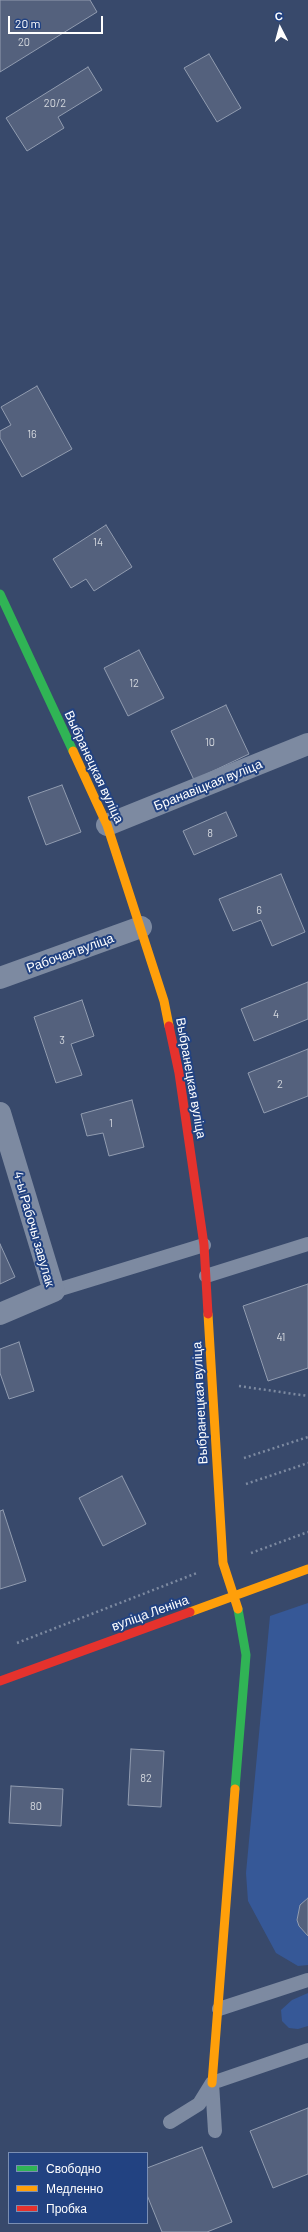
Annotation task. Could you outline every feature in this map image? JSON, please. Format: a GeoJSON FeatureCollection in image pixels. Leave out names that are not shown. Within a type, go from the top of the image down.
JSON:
{"type":"FeatureCollection","features":[{"type":"Feature","properties":{"kind":"street","name":"Выбранецкая вуліца"},"geometry":{"type":"LineString","coordinates":[[0,594],[107,825],[141,927],[164,1001],[179,1073],[204,1245],[223,1563],[240,1615],[246,1655],[212,2083]]}},
{"type":"Feature","properties":{"kind":"street","name":"Бранавіцкая вуліца"},"geometry":{"type":"LineString","coordinates":[[107,825],[308,744]]}},
{"type":"Feature","properties":{"kind":"street","name":"Рабочая вуліца"},"geometry":{"type":"LineString","coordinates":[[0,978],[141,927]]}},
{"type":"Feature","properties":{"kind":"street","name":"4-ы Рабочы завулак"},"geometry":{"type":"LineString","coordinates":[[0,1113],[54,1291],[0,1314]]}},
{"type":"Feature","properties":{"kind":"street","name":"вуліца Леніна"},"geometry":{"type":"LineString","coordinates":[[0,1681],[308,1569]]}},
{"type":"Feature","properties":{"kind":"lane"},"geometry":{"type":"LineString","coordinates":[[206,1276],[308,1244]]}},
{"type":"Feature","properties":{"kind":"lane"},"geometry":{"type":"LineString","coordinates":[[54,1291],[204,1245]]}},
{"type":"Feature","properties":{"kind":"lane"},"geometry":{"type":"LineString","coordinates":[[219,2009],[308,1980]]}},
{"type":"Feature","properties":{"kind":"lane"},"geometry":{"type":"LineString","coordinates":[[170,2122],[199,2104],[212,2083],[308,2050]]}},
{"type":"Feature","properties":{"kind":"lane"},"geometry":{"type":"LineString","coordinates":[[212,2083],[215,2131]]}},
{"type":"Feature","properties":{"kind":"path"},"geometry":{"type":"LineString","coordinates":[[212,1382],[308,1396]]}},
{"type":"Feature","properties":{"kind":"path"},"geometry":{"type":"LineString","coordinates":[[217,1467],[308,1436]]}},
{"type":"Feature","properties":{"kind":"path"},"geometry":{"type":"LineString","coordinates":[[218,1494],[308,1463]]}},
{"type":"Feature","properties":{"kind":"path"},"geometry":{"type":"LineString","coordinates":[[15,1644],[223,1563],[308,1532]]}},
{"type":"Feature","properties":{"kind":"shaded area"},"geometry":{"type":"Polygon","coordinates":[[[308,1603],[308,1965],[298,1966],[276,1953],[248,1901],[246,1873],[270,1616],[308,1603]]]}},
{"type":"Feature","properties":{"kind":"shaded area"},"geometry":{"type":"Polygon","coordinates":[[[308,1993],[308,2026],[298,2029],[289,2028],[282,2021],[281,2010],[292,2000],[308,1993]]]}},
{"type":"Feature","properties":{"kind":"building"},"geometry":{"type":"Polygon","coordinates":[[[0,0],[90,0],[97,12],[0,72],[0,0]]]}},
{"type":"Feature","properties":{"kind":"building"},"geometry":{"type":"Polygon","coordinates":[[[209,54],[241,108],[217,122],[184,68],[209,54]]]}},
{"type":"Feature","properties":{"kind":"building"},"geometry":{"type":"Polygon","coordinates":[[[88,67],[102,90],[58,117],[64,128],[27,151],[6,118],[88,67]]]}},
{"type":"Feature","properties":{"kind":"building"},"geometry":{"type":"Polygon","coordinates":[[[37,386],[72,449],[22,477],[0,438],[0,431],[11,425],[1,407],[37,386]]]}},
{"type":"Feature","properties":{"kind":"building"},"geometry":{"type":"Polygon","coordinates":[[[106,525],[132,567],[94,591],[86,579],[71,588],[53,559],[106,525]]]}},
{"type":"Feature","properties":{"kind":"building"},"geometry":{"type":"Polygon","coordinates":[[[139,650],[164,698],[128,716],[104,668],[139,650]]]}},
{"type":"Feature","properties":{"kind":"building"},"geometry":{"type":"Polygon","coordinates":[[[226,705],[249,754],[194,780],[171,731],[226,705]]]}},
{"type":"Feature","properties":{"kind":"building"},"geometry":{"type":"Polygon","coordinates":[[[62,785],[81,832],[46,845],[28,797],[62,785]]]}},
{"type":"Feature","properties":{"kind":"building"},"geometry":{"type":"Polygon","coordinates":[[[226,812],[237,836],[194,855],[183,831],[226,812]]]}},
{"type":"Feature","properties":{"kind":"building"},"geometry":{"type":"Polygon","coordinates":[[[281,874],[305,932],[272,946],[261,920],[233,931],[219,899],[281,874]]]}},
{"type":"Feature","properties":{"kind":"building"},"geometry":{"type":"Polygon","coordinates":[[[308,982],[308,1019],[254,1041],[241,1009],[308,982]]]}},
{"type":"Feature","properties":{"kind":"building"},"geometry":{"type":"Polygon","coordinates":[[[82,1000],[94,1036],[71,1044],[82,1075],[56,1083],[34,1017],[82,1000]]]}},
{"type":"Feature","properties":{"kind":"building"},"geometry":{"type":"Polygon","coordinates":[[[308,1049],[308,1096],[264,1113],[248,1073],[308,1049]]]}},
{"type":"Feature","properties":{"kind":"building"},"geometry":{"type":"Polygon","coordinates":[[[132,1100],[144,1147],[109,1156],[103,1133],[87,1136],[81,1114],[132,1100]]]}},
{"type":"Feature","properties":{"kind":"building"},"geometry":{"type":"Polygon","coordinates":[[[0,1244],[15,1277],[0,1284],[0,1244]]]}},
{"type":"Feature","properties":{"kind":"building"},"geometry":{"type":"Polygon","coordinates":[[[308,1284],[308,1368],[268,1381],[243,1306],[308,1284]]]}},
{"type":"Feature","properties":{"kind":"building"},"geometry":{"type":"Polygon","coordinates":[[[19,1342],[34,1391],[9,1399],[0,1373],[0,1349],[19,1342]]]}},
{"type":"Feature","properties":{"kind":"building"},"geometry":{"type":"Polygon","coordinates":[[[122,1476],[146,1524],[103,1546],[79,1498],[122,1476]]]}},
{"type":"Feature","properties":{"kind":"building"},"geometry":{"type":"Polygon","coordinates":[[[3,1510],[26,1581],[0,1589],[0,1511],[3,1510]]]}},
{"type":"Feature","properties":{"kind":"building"},"geometry":{"type":"Polygon","coordinates":[[[131,1749],[164,1751],[161,1807],[128,1805],[131,1749]]]}},
{"type":"Feature","properties":{"kind":"building"},"geometry":{"type":"Polygon","coordinates":[[[11,1786],[63,1789],[61,1826],[9,1823],[11,1786]]]}},
{"type":"Feature","properties":{"kind":"building"},"geometry":{"type":"Polygon","coordinates":[[[308,1898],[308,1936],[299,1926],[297,1920],[300,1905],[308,1898]]]}},
{"type":"Feature","properties":{"kind":"building"},"geometry":{"type":"Polygon","coordinates":[[[308,2108],[308,2174],[273,2188],[250,2131],[308,2108]]]}},
{"type":"Feature","properties":{"kind":"building"},"geometry":{"type":"Polygon","coordinates":[[[202,2147],[232,2222],[207,2232],[162,2232],[148,2197],[148,2168],[202,2147]]]}},
{"type":"Feature","properties":{"kind":"traffic: fast"},"geometry":{"type":"LineString","coordinates":[[0,594],[73,751]]}},
{"type":"Feature","properties":{"kind":"traffic: fast"},"geometry":{"type":"LineString","coordinates":[[235,1789],[246,1655],[238,1609]]}},
{"type":"Feature","properties":{"kind":"traffic: slow"},"geometry":{"type":"LineString","coordinates":[[73,751],[107,825],[164,1001],[169,1026]]}},
{"type":"Feature","properties":{"kind":"traffic: slow"},"geometry":{"type":"LineString","coordinates":[[208,1314],[223,1563],[238,1609]]}},
{"type":"Feature","properties":{"kind":"traffic: slow"},"geometry":{"type":"LineString","coordinates":[[190,1612],[308,1569]]}},
{"type":"Feature","properties":{"kind":"traffic: slow"},"geometry":{"type":"LineString","coordinates":[[212,2083],[235,1789]]}},
{"type":"Feature","properties":{"kind":"traffic: jam"},"geometry":{"type":"LineString","coordinates":[[169,1026],[179,1073],[204,1245],[208,1314]]}},
{"type":"Feature","properties":{"kind":"traffic: jam"},"geometry":{"type":"LineString","coordinates":[[0,1681],[190,1612]]}}]}
